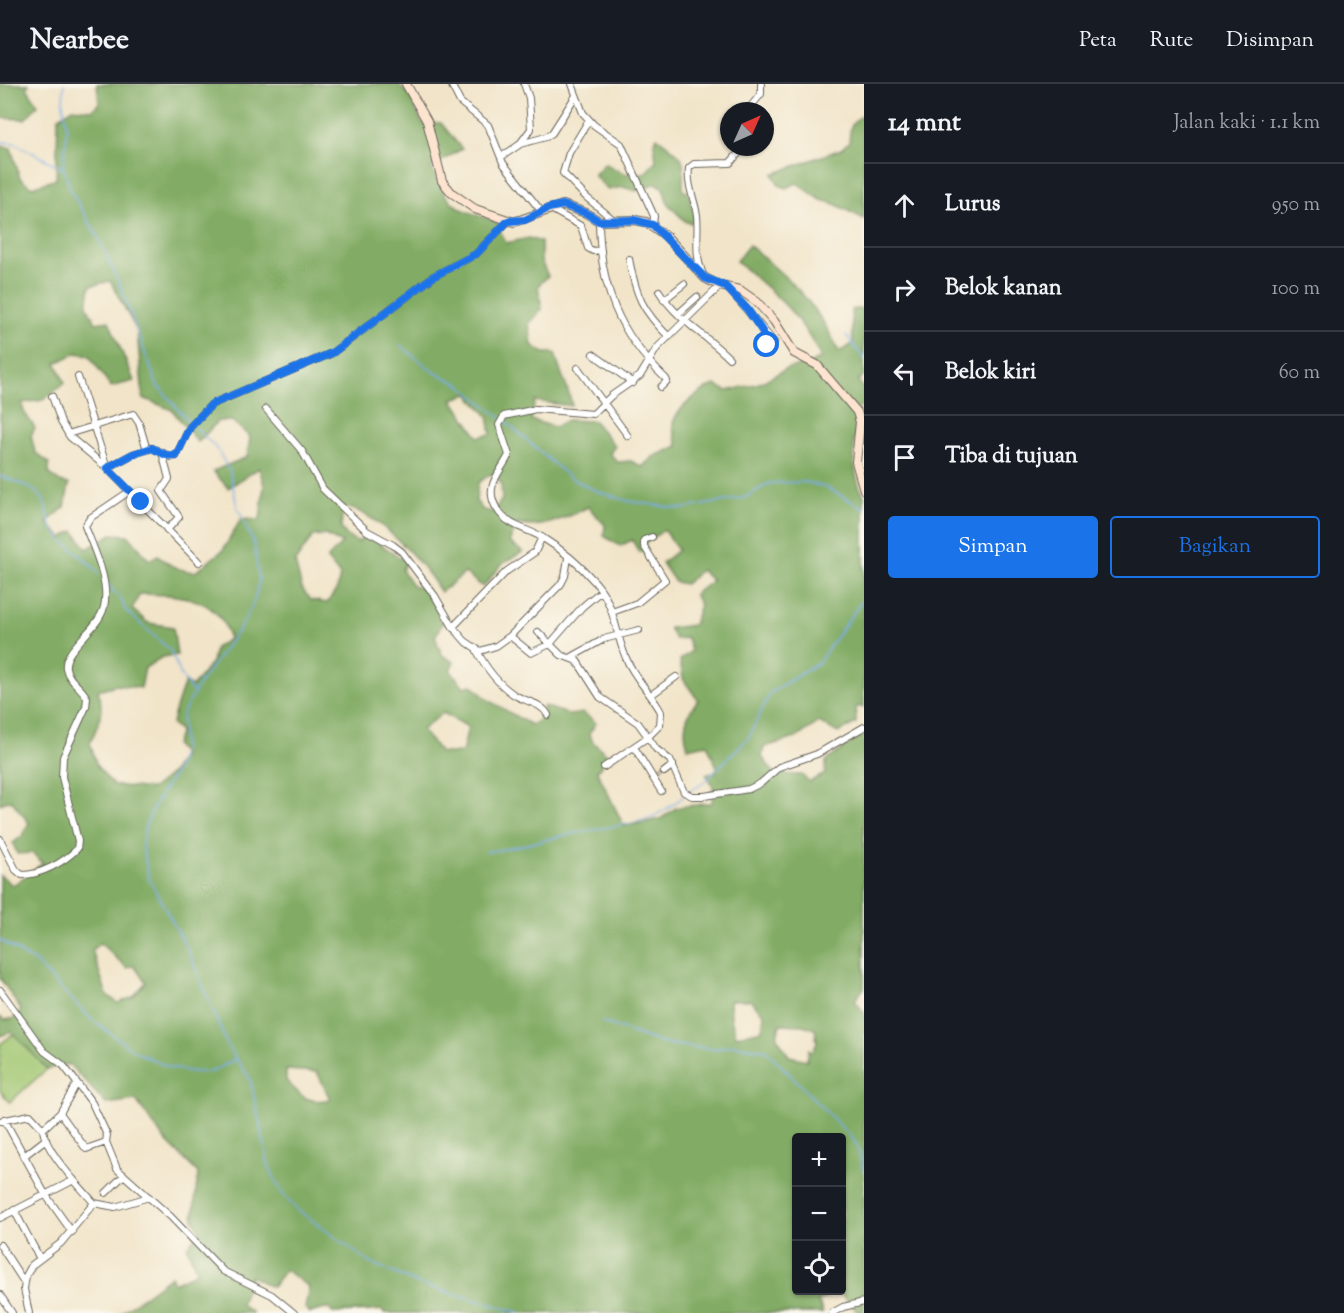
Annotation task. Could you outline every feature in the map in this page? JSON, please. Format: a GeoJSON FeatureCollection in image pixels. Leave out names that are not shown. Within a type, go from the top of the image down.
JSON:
{"type":"FeatureCollection","features":[{"type":"Feature","properties":{"kind":"street"},"geometry":{"type":"LineString","coordinates":[[406,84],[427,121],[437,167],[445,186],[475,208],[508,221],[525,220],[545,210],[569,206],[599,221],[635,220],[653,225],[705,278],[740,290],[762,306],[794,353],[817,365],[849,400],[860,422],[855,443],[856,462],[864,490]]}},
{"type":"Feature","properties":{"kind":"street"},"geometry":{"type":"LineString","coordinates":[[451,84],[460,102],[488,125],[501,157],[545,210],[581,226],[589,249],[602,250]]}},
{"type":"Feature","properties":{"kind":"street"},"geometry":{"type":"LineString","coordinates":[[519,145],[532,125],[524,84]]}},
{"type":"Feature","properties":{"kind":"street"},"geometry":{"type":"LineString","coordinates":[[572,84],[575,97],[589,120],[621,144],[654,216],[653,225]]}},
{"type":"Feature","properties":{"kind":"street"},"geometry":{"type":"LineString","coordinates":[[754,102],[761,94],[761,84]]}},
{"type":"Feature","properties":{"kind":"street"},"geometry":{"type":"LineString","coordinates":[[501,157],[519,145],[552,133],[575,97]]}},
{"type":"Feature","properties":{"kind":"street"},"geometry":{"type":"LineString","coordinates":[[589,120],[569,153],[563,173],[586,197],[616,221]]}},
{"type":"Feature","properties":{"kind":"street"},"geometry":{"type":"LineString","coordinates":[[705,278],[696,246],[697,218],[688,189],[689,168],[694,164],[730,163],[736,156]]}},
{"type":"Feature","properties":{"kind":"street"},"geometry":{"type":"LineString","coordinates":[[107,468],[155,448],[171,457],[178,454],[192,425],[212,404],[332,353],[434,276],[476,254],[508,221]]}},
{"type":"Feature","properties":{"kind":"street"},"geometry":{"type":"LineString","coordinates":[[599,221],[606,285],[612,302],[630,340],[667,381],[661,387]]}},
{"type":"Feature","properties":{"kind":"street"},"geometry":{"type":"LineString","coordinates":[[629,259],[640,303],[647,315],[669,337]]}},
{"type":"Feature","properties":{"kind":"street"},"geometry":{"type":"LineString","coordinates":[[664,300],[684,284]]}},
{"type":"Feature","properties":{"kind":"street"},"geometry":{"type":"LineString","coordinates":[[604,767],[657,729],[661,712],[631,669],[612,612],[596,583],[542,537],[507,521],[496,508],[492,485],[509,455],[500,431],[502,418],[537,409],[586,416],[593,414],[614,394],[633,383],[649,363],[657,348],[723,286]]}},
{"type":"Feature","properties":{"kind":"street"},"geometry":{"type":"LineString","coordinates":[[723,286],[747,309],[768,340],[766,345]]}},
{"type":"Feature","properties":{"kind":"street"},"geometry":{"type":"LineString","coordinates":[[659,291],[664,300],[686,323],[705,336],[729,358]]}},
{"type":"Feature","properties":{"kind":"street"},"geometry":{"type":"LineString","coordinates":[[678,314],[698,297]]}},
{"type":"Feature","properties":{"kind":"street"},"geometry":{"type":"LineString","coordinates":[[762,331],[774,342]]}},
{"type":"Feature","properties":{"kind":"street"},"geometry":{"type":"LineString","coordinates":[[593,354],[633,383]]}},
{"type":"Feature","properties":{"kind":"street"},"geometry":{"type":"LineString","coordinates":[[578,368],[628,436]]}},
{"type":"Feature","properties":{"kind":"street"},"geometry":{"type":"LineString","coordinates":[[78,377],[107,468]]}},
{"type":"Feature","properties":{"kind":"street"},"geometry":{"type":"LineString","coordinates":[[52,396],[68,434],[87,454],[107,468],[199,562]]}},
{"type":"Feature","properties":{"kind":"street"},"geometry":{"type":"LineString","coordinates":[[266,409],[302,451],[323,489],[336,503],[367,531],[393,545],[411,563],[453,627],[477,651],[490,672],[514,695],[542,708],[548,716]]}},
{"type":"Feature","properties":{"kind":"street"},"geometry":{"type":"LineString","coordinates":[[68,434],[134,415],[147,450]]}},
{"type":"Feature","properties":{"kind":"street"},"geometry":{"type":"LineString","coordinates":[[162,452],[169,479],[161,491],[179,517],[167,530]]}},
{"type":"Feature","properties":{"kind":"street"},"geometry":{"type":"LineString","coordinates":[[0,839],[16,870],[22,875],[37,873],[58,863],[77,849],[78,841],[62,777],[63,757],[86,707],[87,698],[70,677],[66,666],[68,656],[101,617],[104,606],[101,573],[86,522],[130,491]]}},
{"type":"Feature","properties":{"kind":"street"},"geometry":{"type":"LineString","coordinates":[[453,627],[507,571],[535,552],[542,537]]}},
{"type":"Feature","properties":{"kind":"street"},"geometry":{"type":"LineString","coordinates":[[612,612],[637,603],[665,580],[644,546],[644,540],[652,537]]}},
{"type":"Feature","properties":{"kind":"street"},"geometry":{"type":"LineString","coordinates":[[477,651],[496,646],[510,636],[561,584],[568,558]]}},
{"type":"Feature","properties":{"kind":"street"},"geometry":{"type":"LineString","coordinates":[[510,636],[531,653],[550,644],[582,607],[602,591]]}},
{"type":"Feature","properties":{"kind":"street"},"geometry":{"type":"LineString","coordinates":[[569,658],[604,639],[639,630]]}},
{"type":"Feature","properties":{"kind":"street"},"geometry":{"type":"LineString","coordinates":[[538,632],[561,655],[579,664],[600,697],[638,723],[674,765],[684,792],[692,796],[756,786],[779,767],[817,754],[864,727]]}},
{"type":"Feature","properties":{"kind":"street"},"geometry":{"type":"LineString","coordinates":[[651,695],[676,677]]}},
{"type":"Feature","properties":{"kind":"street"},"geometry":{"type":"LineString","coordinates":[[634,747],[662,791]]}},
{"type":"Feature","properties":{"kind":"street"},"geometry":{"type":"LineString","coordinates":[[664,772],[674,765]]}},
{"type":"Feature","properties":{"kind":"street"},"geometry":{"type":"LineString","coordinates":[[0,990],[44,1052],[63,1065],[90,1097],[107,1135],[106,1142],[115,1165],[124,1175],[186,1231],[223,1271],[272,1295],[294,1313]]}},
{"type":"Feature","properties":{"kind":"street"},"geometry":{"type":"LineString","coordinates":[[44,1129],[60,1113],[77,1083]]}},
{"type":"Feature","properties":{"kind":"street"},"geometry":{"type":"LineString","coordinates":[[60,1113],[86,1149],[106,1142]]}},
{"type":"Feature","properties":{"kind":"street"},"geometry":{"type":"LineString","coordinates":[[72,1232],[45,1194],[2,1120],[30,1114],[44,1129],[46,1140],[74,1180],[94,1203],[115,1208],[149,1197]]}},
{"type":"Feature","properties":{"kind":"street"},"geometry":{"type":"LineString","coordinates":[[24,1156],[46,1140]]}},
{"type":"Feature","properties":{"kind":"street"},"geometry":{"type":"LineString","coordinates":[[106,1193],[124,1175]]}},
{"type":"Feature","properties":{"kind":"street"},"geometry":{"type":"LineString","coordinates":[[0,1218],[74,1180]]}},
{"type":"Feature","properties":{"kind":"street"},"geometry":{"type":"LineString","coordinates":[[29,1313],[26,1276],[39,1257],[61,1243],[72,1232],[94,1203]]}},
{"type":"Feature","properties":{"kind":"street"},"geometry":{"type":"LineString","coordinates":[[14,1210],[39,1257]]}},
{"type":"Feature","properties":{"kind":"street"},"geometry":{"type":"LineString","coordinates":[[0,1245],[25,1283]]}},
{"type":"Feature","properties":{"kind":"street"},"geometry":{"type":"LineString","coordinates":[[0,1295],[12,1313]]}},
{"type":"Feature","properties":{"kind":"street"},"geometry":{"type":"LineString","coordinates":[[832,1313],[843,1306],[864,1302]]}},
{"type":"Feature","properties":{"kind":"green space"},"geometry":{"type":"Polygon","coordinates":[[[0,84],[29,84],[27,88],[38,105],[25,119],[0,118],[0,84]]]}},
{"type":"Feature","properties":{"kind":"green space"},"geometry":{"type":"Polygon","coordinates":[[[97,84],[397,84],[408,93],[422,123],[441,123],[462,149],[431,167],[448,199],[462,209],[496,221],[506,243],[529,238],[541,242],[541,261],[548,276],[538,286],[542,309],[529,324],[532,345],[544,353],[555,353],[572,406],[535,401],[531,420],[555,427],[567,420],[594,421],[615,446],[610,453],[617,462],[631,461],[642,467],[653,457],[678,446],[673,428],[675,417],[691,400],[710,387],[715,385],[727,391],[760,383],[788,368],[807,365],[821,358],[794,315],[736,261],[749,245],[801,292],[821,319],[839,352],[853,344],[851,310],[864,308],[864,375],[858,381],[864,389],[864,404],[854,412],[856,425],[854,465],[864,496],[864,707],[856,707],[856,723],[838,733],[819,722],[796,738],[764,747],[762,757],[775,774],[802,775],[809,782],[825,774],[826,761],[864,734],[864,988],[855,1000],[864,1013],[864,1313],[859,1313],[842,1295],[846,1295],[846,1133],[792,1133],[792,1295],[829,1295],[818,1301],[823,1313],[385,1313],[382,1310],[333,1313],[328,1308],[310,1313],[305,1308],[309,1287],[285,1270],[272,1287],[250,1276],[241,1305],[253,1313],[121,1313],[171,1276],[174,1283],[197,1272],[187,1247],[200,1231],[193,1219],[198,1173],[164,1139],[136,1100],[106,1104],[69,1064],[47,1069],[12,1032],[0,1036],[0,1017],[5,1020],[15,1018],[21,1010],[0,978],[0,875],[13,885],[43,863],[32,853],[17,854],[13,843],[22,836],[29,823],[11,800],[0,804],[0,146],[11,148],[20,178],[32,187],[56,179],[58,118],[73,108],[92,110],[99,103],[97,84]],[[110,281],[90,286],[87,306],[96,323],[109,321],[134,381],[111,387],[89,355],[76,353],[56,363],[65,383],[43,400],[22,403],[24,412],[35,428],[31,436],[35,452],[49,463],[49,473],[60,482],[69,484],[65,507],[47,522],[62,538],[74,531],[87,549],[112,534],[128,535],[149,560],[158,555],[175,567],[195,572],[223,550],[241,519],[260,520],[264,485],[259,468],[228,488],[213,471],[247,457],[250,437],[232,421],[218,421],[198,442],[172,410],[143,398],[137,331],[110,281]],[[468,394],[452,399],[478,437],[491,434],[488,416],[468,394]],[[491,474],[478,483],[476,501],[483,510],[494,512],[502,499],[501,483],[491,474]],[[343,507],[341,528],[348,537],[358,542],[367,535],[406,562],[402,570],[412,585],[425,590],[444,620],[435,637],[442,655],[454,662],[450,670],[464,687],[472,685],[488,700],[531,725],[538,721],[544,706],[570,715],[583,713],[596,723],[589,734],[594,743],[609,756],[597,771],[624,826],[660,819],[676,808],[712,803],[713,787],[706,774],[716,773],[717,767],[707,744],[688,748],[685,735],[688,717],[698,700],[683,679],[680,660],[691,651],[687,638],[675,639],[669,628],[693,625],[700,605],[694,594],[712,581],[701,570],[685,584],[675,582],[662,563],[678,550],[664,530],[644,544],[646,551],[639,552],[632,540],[620,546],[604,536],[605,525],[588,507],[562,519],[544,524],[526,526],[518,524],[509,542],[523,552],[502,564],[483,587],[465,573],[441,592],[398,540],[370,518],[356,510],[343,507]],[[325,535],[313,536],[295,562],[302,589],[311,600],[327,603],[337,589],[340,575],[327,559],[342,543],[325,535]],[[140,594],[132,609],[148,623],[173,627],[177,655],[162,657],[145,668],[141,688],[116,685],[98,690],[101,704],[100,717],[90,743],[97,766],[113,785],[152,789],[172,773],[183,755],[175,745],[180,731],[172,724],[185,683],[192,687],[212,662],[215,648],[229,639],[217,614],[195,600],[168,595],[140,594]],[[443,713],[422,730],[441,753],[462,753],[468,727],[443,713]],[[100,943],[92,950],[107,995],[118,1003],[133,997],[146,982],[134,966],[127,968],[100,943]],[[730,1000],[731,1018],[736,1036],[762,1030],[764,1014],[750,1000],[730,1000]],[[780,1024],[777,1037],[789,1056],[807,1060],[809,1049],[812,1052],[817,1042],[815,1029],[803,1025],[780,1024]],[[286,1070],[286,1080],[305,1098],[316,1101],[330,1099],[317,1072],[286,1070]]]}},
{"type":"Feature","properties":{"kind":"green space"},"geometry":{"type":"Polygon","coordinates":[[[864,114],[864,219],[835,204],[821,200],[797,183],[786,188],[779,185],[773,174],[841,149],[849,142],[853,123],[864,114]]]}},
{"type":"Feature","properties":{"kind":"green space"},"geometry":{"type":"Polygon","coordinates":[[[657,137],[675,151],[682,160],[683,191],[688,192],[695,216],[693,223],[686,222],[668,204],[663,188],[656,183],[636,191],[623,187],[608,190],[594,175],[605,163],[631,175],[647,171],[656,161],[654,142],[657,137]]]}},
{"type":"Feature","properties":{"kind":"green space"},"geometry":{"type":"Polygon","coordinates":[[[14,1034],[47,1069],[10,1102],[0,1091],[0,1044],[14,1034]]]}},
{"type":"Feature","properties":{"kind":"waterway"},"geometry":{"type":"LineString","coordinates":[[64,84],[63,104],[67,127],[63,168],[71,191],[99,239],[121,288],[157,385],[191,424]]}},
{"type":"Feature","properties":{"kind":"waterway"},"geometry":{"type":"LineString","coordinates":[[0,142],[14,143],[62,168]]}},
{"type":"Feature","properties":{"kind":"waterway"},"geometry":{"type":"LineString","coordinates":[[846,335],[864,359]]}},
{"type":"Feature","properties":{"kind":"waterway"},"geometry":{"type":"LineString","coordinates":[[400,345],[434,372],[459,384],[501,418]]}},
{"type":"Feature","properties":{"kind":"waterway"},"geometry":{"type":"LineString","coordinates":[[505,421],[569,477],[596,491],[628,501],[680,509],[744,498],[770,483],[806,482],[825,487],[864,508]]}},
{"type":"Feature","properties":{"kind":"waterway"},"geometry":{"type":"LineString","coordinates":[[195,427],[217,449],[230,472],[237,506],[254,544],[259,579],[255,599],[242,625],[199,684],[182,715],[183,749],[178,767],[155,804],[145,827],[142,845],[149,879],[188,950],[228,1047],[250,1079],[269,1167],[282,1193],[295,1208],[369,1262],[419,1284],[521,1313]]}},
{"type":"Feature","properties":{"kind":"waterway"},"geometry":{"type":"LineString","coordinates":[[0,476],[22,484],[38,494],[44,502],[54,531],[99,574]]}},
{"type":"Feature","properties":{"kind":"waterway"},"geometry":{"type":"LineString","coordinates":[[106,582],[122,601],[125,610],[170,650],[182,677],[194,694]]}},
{"type":"Feature","properties":{"kind":"waterway"},"geometry":{"type":"LineString","coordinates":[[690,791],[703,783],[749,737],[770,693],[818,663],[864,598]]}},
{"type":"Feature","properties":{"kind":"waterway"},"geometry":{"type":"LineString","coordinates":[[486,852],[635,823],[658,814],[684,796]]}},
{"type":"Feature","properties":{"kind":"waterway"},"geometry":{"type":"LineString","coordinates":[[0,940],[35,962],[91,1019],[136,1052],[171,1068],[194,1072],[211,1072],[236,1059]]}},
{"type":"Feature","properties":{"kind":"waterway"},"geometry":{"type":"LineString","coordinates":[[602,1022],[665,1044],[714,1049],[734,1045],[766,1050],[851,1137],[857,1145],[864,1171]]}},
{"type":"Feature","properties":{"kind":"tunnel"},"geometry":{"type":"LineString","coordinates":[[656,777],[664,772]]}},
{"type":"Feature","properties":{"kind":"route"},"geometry":{"type":"LineString","coordinates":[[141,502],[107,468],[133,454],[152,448],[171,457],[176,456],[181,451],[190,427],[212,404],[245,392],[280,374],[310,364],[332,353],[434,276],[476,254],[508,221],[525,220],[555,206],[569,206],[599,221],[635,220],[653,225],[696,270],[705,278],[720,286],[725,286],[747,309],[768,340],[767,345]]}}]}
